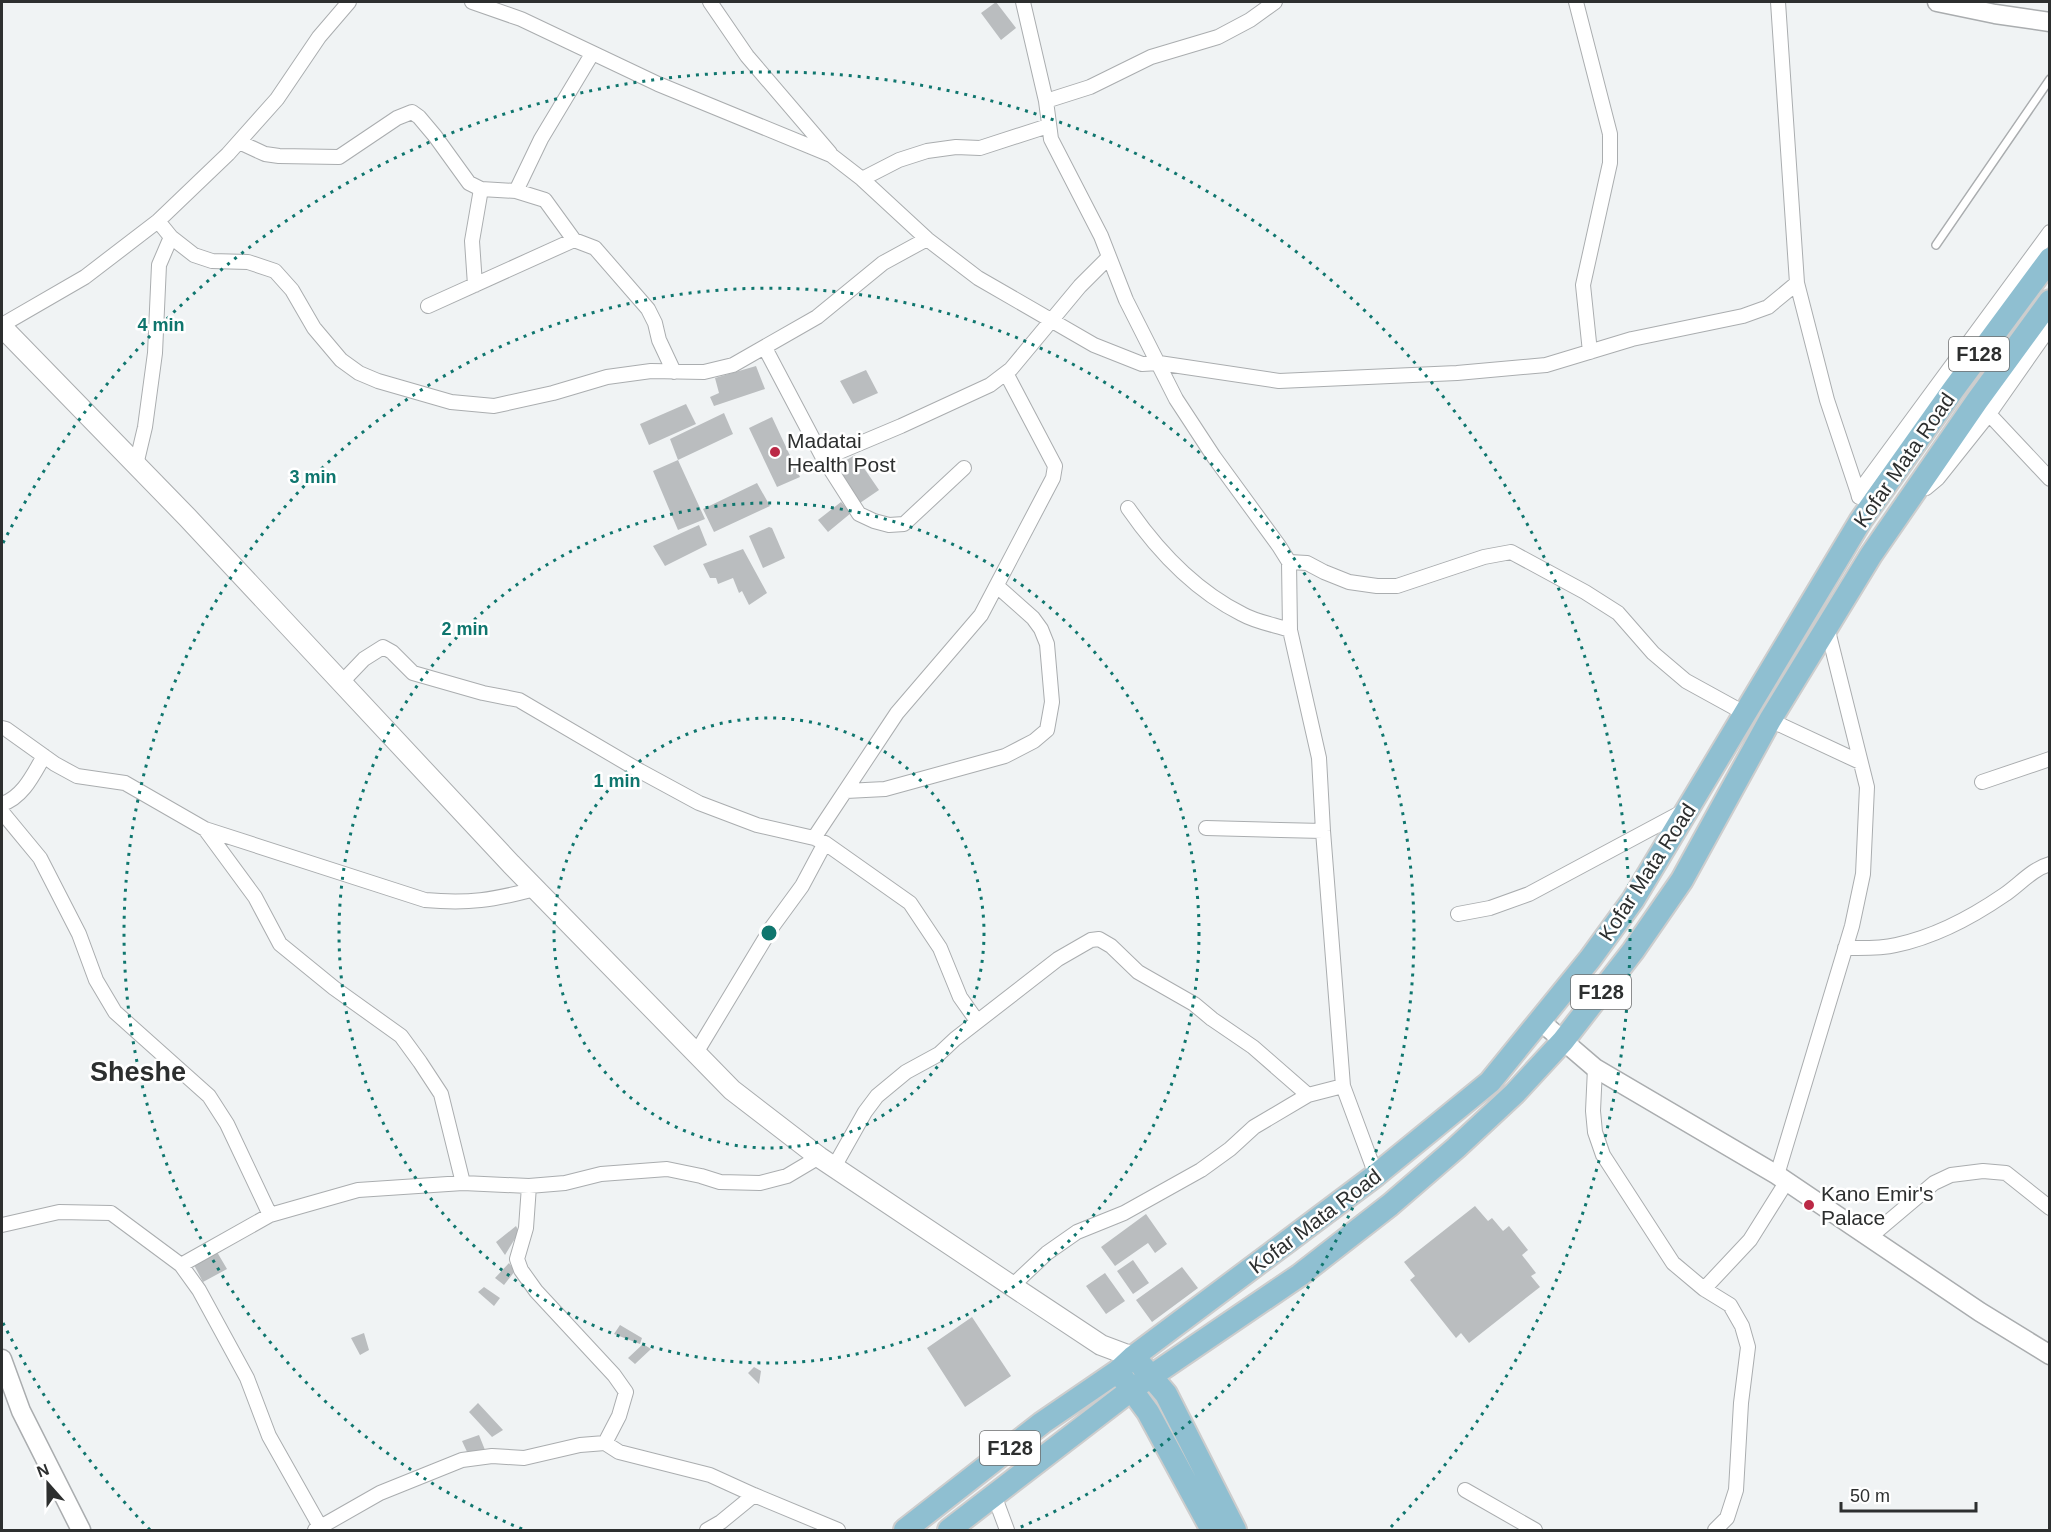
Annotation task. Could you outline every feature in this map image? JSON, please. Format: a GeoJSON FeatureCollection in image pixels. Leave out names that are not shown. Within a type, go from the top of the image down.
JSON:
{"type":"FeatureCollection","features":[{"type":"Feature","properties":{"kind":"main road","name":"Kofar Mata Road"},"geometry":{"type":"LineString","coordinates":[[1126,1364],[1376,1175],[1490,1082],[1590,959],[1633,900],[1865,515],[2049,259]]}},
{"type":"Feature","properties":{"kind":"main road","name":"Kofar Mata Road"},"geometry":{"type":"LineString","coordinates":[[1131,1390],[1300,1275],[1390,1205],[1515,1093],[1563,1041],[1633,951],[1682,880],[1770,720],[1871,555],[2049,301]]}},
{"type":"Feature","properties":{"kind":"main road"},"geometry":{"type":"LineString","coordinates":[[2,326],[536,889],[732,1090],[826,1162],[1126,1364],[1152,1376],[1166,1394],[1235,1530]]}},
{"type":"Feature","properties":{"kind":"main road"},"geometry":{"type":"LineString","coordinates":[[1126,1364],[1131,1390],[1148,1412],[1212,1530]]}},
{"type":"Feature","properties":{"kind":"main road","name":"F128"},"geometry":{"type":"LineString","coordinates":[[905,1530],[1042,1423],[1126,1364]]}},
{"type":"Feature","properties":{"kind":"main road","name":"F128"},"geometry":{"type":"LineString","coordinates":[[950,1530],[1131,1390]]}},
{"type":"Feature","properties":{"kind":"street"},"geometry":{"type":"LineString","coordinates":[[2,326],[86,277],[158,221],[239,142],[277,99],[319,37],[349,2]]}},
{"type":"Feature","properties":{"kind":"street"},"geometry":{"type":"LineString","coordinates":[[472,2],[521,19],[658,84],[831,155]]}},
{"type":"Feature","properties":{"kind":"street"},"geometry":{"type":"LineString","coordinates":[[710,2],[747,56],[831,155],[862,179],[927,239],[978,278],[1050,321],[1094,345],[1142,364],[1159,363],[1279,381],[1457,373],[1546,365],[1632,339],[1743,316],[1768,307],[1797,283]]}},
{"type":"Feature","properties":{"kind":"street"},"geometry":{"type":"LineString","coordinates":[[1023,2],[1046,101],[1048,126],[1052,139],[1101,236],[1126,300],[1176,399],[1214,457],[1289,562],[1290,630],[1319,758],[1343,1086],[1376,1175]]}},
{"type":"Feature","properties":{"kind":"street"},"geometry":{"type":"LineString","coordinates":[[1046,101],[1090,87],[1152,57],[1218,37],[1250,20],[1275,2]]}},
{"type":"Feature","properties":{"kind":"street"},"geometry":{"type":"LineString","coordinates":[[1576,2],[1610,134],[1610,163],[1583,285],[1590,352]]}},
{"type":"Feature","properties":{"kind":"street"},"geometry":{"type":"LineString","coordinates":[[1778,2],[1797,283],[1827,400],[1865,515]]}},
{"type":"Feature","properties":{"kind":"street"},"geometry":{"type":"LineString","coordinates":[[1937,2],[2049,22]]}},
{"type":"Feature","properties":{"kind":"street"},"geometry":{"type":"LineString","coordinates":[[516,191],[541,139],[592,54]]}},
{"type":"Feature","properties":{"kind":"street"},"geometry":{"type":"LineString","coordinates":[[239,142],[265,154],[339,157],[397,118],[412,112],[435,136],[469,183],[481,189],[516,191],[545,200],[574,240],[595,248],[648,309],[674,372]]}},
{"type":"Feature","properties":{"kind":"street"},"geometry":{"type":"LineString","coordinates":[[862,179],[899,160],[927,151],[956,147],[980,148],[1048,126]]}},
{"type":"Feature","properties":{"kind":"street"},"geometry":{"type":"LineString","coordinates":[[475,285],[472,241],[481,189]]}},
{"type":"Feature","properties":{"kind":"street"},"geometry":{"type":"LineString","coordinates":[[158,221],[171,237],[194,255],[212,261],[248,262],[274,271],[282,277],[314,328],[341,360],[359,373],[378,381],[451,402],[494,406],[553,393],[607,377],[651,371],[704,372],[733,365],[818,317],[883,263],[927,239]]}},
{"type":"Feature","properties":{"kind":"street"},"geometry":{"type":"LineString","coordinates":[[1858,493],[2049,232]]}},
{"type":"Feature","properties":{"kind":"street"},"geometry":{"type":"LineString","coordinates":[[136,465],[145,427],[155,353],[159,265],[171,237]]}},
{"type":"Feature","properties":{"kind":"street"},"geometry":{"type":"LineString","coordinates":[[428,306],[574,240]]}},
{"type":"Feature","properties":{"kind":"street"},"geometry":{"type":"LineString","coordinates":[[825,458],[990,385],[1006,373],[1029,349],[1080,286],[1108,258]]}},
{"type":"Feature","properties":{"kind":"street"},"geometry":{"type":"LineString","coordinates":[[1904,508],[1938,477],[1989,414],[2049,327]]}},
{"type":"Feature","properties":{"kind":"street"},"geometry":{"type":"LineString","coordinates":[[765,348],[822,456],[859,513],[874,521],[889,525],[903,524],[964,468]]}},
{"type":"Feature","properties":{"kind":"street"},"geometry":{"type":"LineString","coordinates":[[696,1053],[772,927],[802,886],[819,841],[846,791],[897,713],[981,615],[1055,472],[1055,466],[1006,373]]}},
{"type":"Feature","properties":{"kind":"street"},"geometry":{"type":"LineString","coordinates":[[1989,414],[2049,479]]}},
{"type":"Feature","properties":{"kind":"street"},"geometry":{"type":"LineString","coordinates":[[1128,508],[1141,527],[1174,564],[1211,595],[1243,615],[1290,630]]}},
{"type":"Feature","properties":{"kind":"street"},"geometry":{"type":"LineString","coordinates":[[1289,562],[1307,563],[1349,582],[1397,586],[1484,557],[1511,552],[1586,592],[1618,613],[1653,653],[1686,681],[1746,714]]}},
{"type":"Feature","properties":{"kind":"street"},"geometry":{"type":"LineString","coordinates":[[846,791],[885,789],[1005,756],[1034,741],[1047,730],[1052,702],[1047,644],[1041,629],[1033,618],[997,586]]}},
{"type":"Feature","properties":{"kind":"street"},"geometry":{"type":"LineString","coordinates":[[1704,1289],[1750,1240],[1782,1178],[1863,874],[1867,787],[1827,627]]}},
{"type":"Feature","properties":{"kind":"street"},"geometry":{"type":"LineString","coordinates":[[342,682],[364,659],[383,647],[392,652],[413,673],[483,693],[519,700],[699,803],[757,825],[819,841],[910,903],[940,948],[960,997],[977,1022]]}},
{"type":"Feature","properties":{"kind":"street"},"geometry":{"type":"LineString","coordinates":[[1770,720],[1860,762]]}},
{"type":"Feature","properties":{"kind":"street"},"geometry":{"type":"LineString","coordinates":[[2,728],[77,776],[125,783],[205,829],[425,900],[458,903],[490,900],[536,889]]}},
{"type":"Feature","properties":{"kind":"street"},"geometry":{"type":"LineString","coordinates":[[2,804],[13,800],[21,792],[44,756]]}},
{"type":"Feature","properties":{"kind":"street"},"geometry":{"type":"LineString","coordinates":[[1982,782],[2049,759]]}},
{"type":"Feature","properties":{"kind":"street"},"geometry":{"type":"LineString","coordinates":[[1458,914],[1490,908],[1528,894],[1689,808]]}},
{"type":"Feature","properties":{"kind":"street"},"geometry":{"type":"LineString","coordinates":[[2,812],[40,858],[79,934],[96,980],[115,1011],[209,1096],[227,1124],[270,1215]]}},
{"type":"Feature","properties":{"kind":"street"},"geometry":{"type":"LineString","coordinates":[[1206,828],[1323,831]]}},
{"type":"Feature","properties":{"kind":"street"},"geometry":{"type":"LineString","coordinates":[[205,829],[255,897],[280,944],[334,988],[401,1036],[420,1062],[441,1094],[463,1183]]}},
{"type":"Feature","properties":{"kind":"street"},"geometry":{"type":"LineString","coordinates":[[1845,948],[1896,945],[1946,929],[2049,864]]}},
{"type":"Feature","properties":{"kind":"street"},"geometry":{"type":"LineString","coordinates":[[181,1265],[270,1215],[358,1190],[463,1183],[529,1186],[565,1183],[601,1174],[667,1169],[720,1182],[760,1183],[787,1176],[826,1162],[877,1096],[906,1072],[939,1054],[1058,959],[1091,940],[1099,939],[1111,946],[1138,972],[1194,1004],[1253,1047],[1308,1095]]}},
{"type":"Feature","properties":{"kind":"street"},"geometry":{"type":"LineString","coordinates":[[1539,1020],[1595,1068],[1782,1178],[1980,1312],[2049,1355]]}},
{"type":"Feature","properties":{"kind":"street"},"geometry":{"type":"LineString","coordinates":[[1595,1068],[1593,1111],[1595,1132],[1603,1155],[1673,1263],[1704,1289],[1730,1305],[1742,1326],[1748,1347],[1741,1403],[1736,1490],[1727,1518],[1715,1530]]}},
{"type":"Feature","properties":{"kind":"street"},"geometry":{"type":"LineString","coordinates":[[1012,1286],[1047,1253],[1077,1232],[1124,1213],[1201,1170],[1230,1149],[1254,1127],[1308,1095],[1343,1086]]}},
{"type":"Feature","properties":{"kind":"street"},"geometry":{"type":"LineString","coordinates":[[1870,1237],[1934,1183],[1951,1175],[1983,1171],[2006,1173],[2049,1208]]}},
{"type":"Feature","properties":{"kind":"street"},"geometry":{"type":"LineString","coordinates":[[529,1186],[526,1228],[517,1259],[521,1270],[536,1291],[614,1375],[626,1392],[619,1416],[604,1443]]}},
{"type":"Feature","properties":{"kind":"street"},"geometry":{"type":"LineString","coordinates":[[2,1225],[59,1212],[111,1213],[181,1265],[199,1290],[247,1378],[269,1436],[319,1529],[380,1494],[462,1460],[492,1456],[524,1458],[580,1445],[604,1443],[619,1452],[710,1474],[753,1495],[838,1530]]}},
{"type":"Feature","properties":{"kind":"street"},"geometry":{"type":"LineString","coordinates":[[2,1360],[21,1411],[81,1530]]}},
{"type":"Feature","properties":{"kind":"street"},"geometry":{"type":"LineString","coordinates":[[1465,1490],[1535,1530]]}},
{"type":"Feature","properties":{"kind":"street"},"geometry":{"type":"LineString","coordinates":[[707,1530],[721,1522],[753,1495]]}},
{"type":"Feature","properties":{"kind":"street"},"geometry":{"type":"LineString","coordinates":[[994,1495],[1006,1530]]}},
{"type":"Feature","properties":{"kind":"lane"},"geometry":{"type":"LineString","coordinates":[[1936,245],[2049,79]]}},
{"type":"Feature","properties":{"kind":"building"},"geometry":{"type":"Polygon","coordinates":[[[996,2],[1016,28],[1001,40],[981,13],[996,2]]]}},
{"type":"Feature","properties":{"kind":"building"},"geometry":{"type":"Polygon","coordinates":[[[756,366],[765,389],[714,406],[710,397],[719,393],[715,378],[756,366]]]}},
{"type":"Feature","properties":{"kind":"building"},"geometry":{"type":"Polygon","coordinates":[[[866,370],[878,393],[853,404],[840,381],[866,370]]]}},
{"type":"Feature","properties":{"kind":"building"},"geometry":{"type":"Polygon","coordinates":[[[686,404],[696,424],[649,445],[640,424],[686,404]]]}},
{"type":"Feature","properties":{"kind":"building"},"geometry":{"type":"Polygon","coordinates":[[[724,413],[733,434],[678,460],[670,439],[724,413]]]}},
{"type":"Feature","properties":{"kind":"building","name":"Madatai Health Post"},"geometry":{"type":"Polygon","coordinates":[[[772,417],[800,477],[777,487],[749,428],[772,417]]]}},
{"type":"Feature","properties":{"kind":"building"},"geometry":{"type":"Polygon","coordinates":[[[855,455],[879,490],[857,505],[833,468],[855,455]]]}},
{"type":"Feature","properties":{"kind":"building"},"geometry":{"type":"Polygon","coordinates":[[[678,460],[705,519],[678,530],[653,471],[678,460]]]}},
{"type":"Feature","properties":{"kind":"building"},"geometry":{"type":"Polygon","coordinates":[[[757,483],[770,506],[714,532],[703,509],[757,483]]]}},
{"type":"Feature","properties":{"kind":"building"},"geometry":{"type":"Polygon","coordinates":[[[841,502],[851,513],[828,532],[818,520],[841,502]]]}},
{"type":"Feature","properties":{"kind":"building"},"geometry":{"type":"Polygon","coordinates":[[[699,525],[707,545],[665,566],[653,546],[699,525]]]}},
{"type":"Feature","properties":{"kind":"building"},"geometry":{"type":"Polygon","coordinates":[[[769,527],[772,528],[785,558],[763,568],[749,536],[769,527]]]}},
{"type":"Feature","properties":{"kind":"building"},"geometry":{"type":"Polygon","coordinates":[[[743,549],[767,593],[749,605],[742,591],[739,593],[733,578],[718,584],[716,578],[710,578],[703,564],[743,549]]]}},
{"type":"Feature","properties":{"kind":"building"},"geometry":{"type":"Polygon","coordinates":[[[1475,1206],[1488,1221],[1492,1218],[1503,1231],[1509,1226],[1528,1250],[1522,1255],[1536,1273],[1531,1276],[1540,1287],[1469,1343],[1461,1333],[1456,1338],[1410,1280],[1415,1276],[1404,1262],[1475,1206]]]}},
{"type":"Feature","properties":{"kind":"building"},"geometry":{"type":"Polygon","coordinates":[[[1146,1214],[1167,1244],[1155,1253],[1148,1243],[1115,1266],[1101,1247],[1146,1214]]]}},
{"type":"Feature","properties":{"kind":"building"},"geometry":{"type":"Polygon","coordinates":[[[516,1226],[519,1232],[505,1255],[496,1242],[516,1226]]]}},
{"type":"Feature","properties":{"kind":"building"},"geometry":{"type":"Polygon","coordinates":[[[217,1252],[227,1269],[203,1282],[194,1265],[217,1252]]]}},
{"type":"Feature","properties":{"kind":"building"},"geometry":{"type":"Polygon","coordinates":[[[1133,1260],[1149,1283],[1133,1294],[1117,1271],[1133,1260]]]}},
{"type":"Feature","properties":{"kind":"building"},"geometry":{"type":"Polygon","coordinates":[[[509,1263],[515,1271],[504,1285],[495,1278],[509,1263]]]}},
{"type":"Feature","properties":{"kind":"building"},"geometry":{"type":"Polygon","coordinates":[[[1182,1267],[1198,1288],[1152,1322],[1136,1300],[1182,1267]]]}},
{"type":"Feature","properties":{"kind":"building"},"geometry":{"type":"Polygon","coordinates":[[[1105,1273],[1125,1301],[1106,1314],[1086,1286],[1105,1273]]]}},
{"type":"Feature","properties":{"kind":"building"},"geometry":{"type":"Polygon","coordinates":[[[484,1287],[500,1298],[494,1306],[478,1292],[484,1287]]]}},
{"type":"Feature","properties":{"kind":"building"},"geometry":{"type":"Polygon","coordinates":[[[972,1317],[1011,1376],[965,1407],[927,1348],[972,1317]]]}},
{"type":"Feature","properties":{"kind":"building"},"geometry":{"type":"Polygon","coordinates":[[[620,1325],[642,1338],[640,1344],[614,1334],[620,1325]]]}},
{"type":"Feature","properties":{"kind":"building"},"geometry":{"type":"Polygon","coordinates":[[[364,1333],[369,1350],[360,1355],[351,1338],[364,1333]]]}},
{"type":"Feature","properties":{"kind":"building"},"geometry":{"type":"Polygon","coordinates":[[[643,1344],[651,1349],[635,1364],[628,1358],[643,1344]]]}},
{"type":"Feature","properties":{"kind":"building"},"geometry":{"type":"Polygon","coordinates":[[[754,1367],[761,1371],[759,1384],[748,1373],[754,1367]]]}},
{"type":"Feature","properties":{"kind":"building"},"geometry":{"type":"Polygon","coordinates":[[[478,1403],[503,1430],[492,1437],[469,1412],[478,1403]]]}},
{"type":"Feature","properties":{"kind":"building"},"geometry":{"type":"Polygon","coordinates":[[[479,1435],[485,1450],[468,1454],[462,1441],[479,1435]]]}},
{"type":"Feature","properties":{"kind":"place","name":"Madatai Health Post"},"geometry":{"type":"Point","coordinates":[775,452]}},
{"type":"Feature","properties":{"kind":"place","name":"Kano Emir's Palace"},"geometry":{"type":"Point","coordinates":[1809,1205]}},
{"type":"Feature","properties":{"kind":"district","name":"Sheshe"},"geometry":{"type":"Point","coordinates":[138,1072]}}]}
